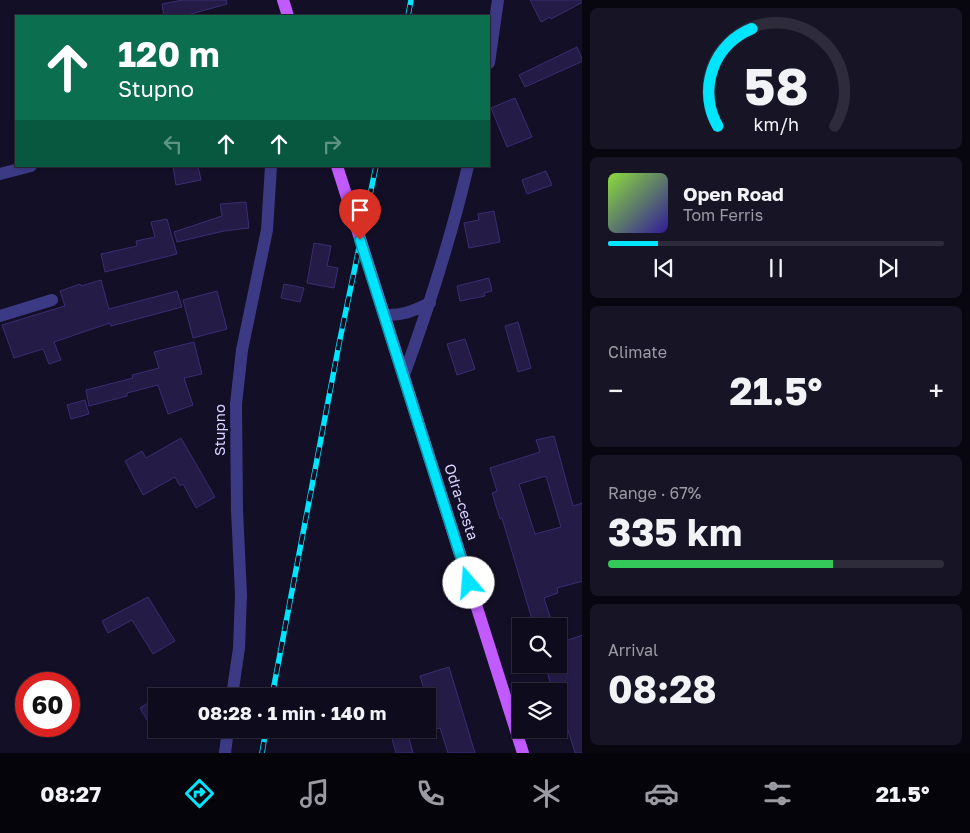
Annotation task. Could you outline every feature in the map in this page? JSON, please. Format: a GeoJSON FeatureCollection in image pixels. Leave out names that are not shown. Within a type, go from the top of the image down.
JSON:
{"type":"FeatureCollection","features":[{"type":"Feature","properties":{"kind":"main road"},"geometry":{"type":"LineString","coordinates":[[283,0],[288,15]]}},
{"type":"Feature","properties":{"kind":"main road","name":"Odra-cesta"},"geometry":{"type":"LineString","coordinates":[[337,167],[523,753]]}},
{"type":"Feature","properties":{"kind":"street"},"geometry":{"type":"LineString","coordinates":[[490,56],[498,0]]}},
{"type":"Feature","properties":{"kind":"street"},"geometry":{"type":"LineString","coordinates":[[0,174],[27,167]]}},
{"type":"Feature","properties":{"kind":"street","name":"Stupno"},"geometry":{"type":"LineString","coordinates":[[233,688],[239,648],[241,595],[237,510],[236,404],[242,350],[267,230],[271,167]]}},
{"type":"Feature","properties":{"kind":"street"},"geometry":{"type":"LineString","coordinates":[[404,376],[430,302],[468,167]]}},
{"type":"Feature","properties":{"kind":"street"},"geometry":{"type":"LineString","coordinates":[[0,316],[52,300]]}},
{"type":"Feature","properties":{"kind":"street"},"geometry":{"type":"LineString","coordinates":[[384,315],[397,316],[412,312],[430,302]]}},
{"type":"Feature","properties":{"kind":"street"},"geometry":{"type":"LineString","coordinates":[[225,753],[227,738]]}},
{"type":"Feature","properties":{"kind":"building"},"geometry":{"type":"Polygon","coordinates":[[[183,0],[226,0],[227,4],[188,15],[164,15],[162,4],[183,0]]]}},
{"type":"Feature","properties":{"kind":"building"},"geometry":{"type":"Polygon","coordinates":[[[530,0],[582,0],[582,3],[551,19],[550,17],[541,22],[530,0]]]}},
{"type":"Feature","properties":{"kind":"building"},"geometry":{"type":"Polygon","coordinates":[[[577,47],[582,59],[582,61],[525,87],[519,75],[577,47]]]}},
{"type":"Feature","properties":{"kind":"building"},"geometry":{"type":"Polygon","coordinates":[[[515,98],[532,137],[507,147],[491,108],[515,98]]]}},
{"type":"Feature","properties":{"kind":"building"},"geometry":{"type":"Polygon","coordinates":[[[173,167],[198,167],[201,180],[176,185],[173,167]]]}},
{"type":"Feature","properties":{"kind":"building"},"geometry":{"type":"Polygon","coordinates":[[[546,171],[552,185],[527,194],[522,180],[546,171]]]}},
{"type":"Feature","properties":{"kind":"building"},"geometry":{"type":"Polygon","coordinates":[[[246,202],[249,228],[224,231],[177,242],[174,232],[222,216],[220,204],[246,202]]]}},
{"type":"Feature","properties":{"kind":"building"},"geometry":{"type":"Polygon","coordinates":[[[494,211],[500,242],[469,248],[464,223],[479,220],[478,214],[494,211]]]}},
{"type":"Feature","properties":{"kind":"building"},"geometry":{"type":"Polygon","coordinates":[[[167,219],[177,254],[105,272],[101,254],[137,246],[136,241],[155,237],[151,222],[167,219]]]}},
{"type":"Feature","properties":{"kind":"building"},"geometry":{"type":"Polygon","coordinates":[[[314,243],[331,246],[327,266],[338,268],[334,288],[307,283],[314,243]]]}},
{"type":"Feature","properties":{"kind":"building"},"geometry":{"type":"Polygon","coordinates":[[[489,278],[492,291],[484,293],[485,296],[460,301],[457,286],[489,278]]]}},
{"type":"Feature","properties":{"kind":"building"},"geometry":{"type":"Polygon","coordinates":[[[101,280],[109,309],[177,291],[182,307],[111,326],[110,323],[54,342],[61,360],[49,364],[43,349],[14,358],[2,325],[65,306],[60,291],[80,284],[81,286],[101,280]]]}},
{"type":"Feature","properties":{"kind":"building"},"geometry":{"type":"Polygon","coordinates":[[[284,284],[304,288],[300,302],[281,298],[284,284]]]}},
{"type":"Feature","properties":{"kind":"building"},"geometry":{"type":"Polygon","coordinates":[[[217,291],[227,329],[193,338],[183,300],[217,291]]]}},
{"type":"Feature","properties":{"kind":"building"},"geometry":{"type":"Polygon","coordinates":[[[518,322],[531,368],[518,372],[505,326],[518,322]]]}},
{"type":"Feature","properties":{"kind":"building"},"geometry":{"type":"Polygon","coordinates":[[[465,339],[475,369],[457,375],[447,344],[465,339]]]}},
{"type":"Feature","properties":{"kind":"building"},"geometry":{"type":"Polygon","coordinates":[[[194,342],[202,374],[184,378],[193,405],[168,414],[158,385],[89,406],[86,390],[133,378],[132,375],[159,368],[154,352],[194,342]]]}},
{"type":"Feature","properties":{"kind":"building"},"geometry":{"type":"Polygon","coordinates":[[[85,400],[89,414],[71,419],[67,405],[85,400]]]}},
{"type":"Feature","properties":{"kind":"building"},"geometry":{"type":"Polygon","coordinates":[[[554,436],[573,506],[582,503],[582,581],[557,588],[558,593],[544,598],[550,618],[532,618],[502,518],[500,519],[492,493],[497,491],[490,468],[540,452],[536,440],[554,436]],[[546,476],[519,484],[535,534],[561,527],[546,476]]]}},
{"type":"Feature","properties":{"kind":"building"},"geometry":{"type":"Polygon","coordinates":[[[181,438],[215,497],[196,508],[183,484],[180,486],[175,477],[143,495],[125,461],[142,451],[146,458],[181,438]]]}},
{"type":"Feature","properties":{"kind":"building"},"geometry":{"type":"Polygon","coordinates":[[[148,597],[175,641],[153,654],[132,620],[108,633],[102,621],[148,597]]]}},
{"type":"Feature","properties":{"kind":"building"},"geometry":{"type":"Polygon","coordinates":[[[582,635],[582,753],[575,753],[567,727],[567,683],[550,683],[548,673],[567,673],[567,640],[582,635]]]}},
{"type":"Feature","properties":{"kind":"building"},"geometry":{"type":"Polygon","coordinates":[[[449,667],[475,753],[448,753],[440,728],[436,729],[436,688],[424,688],[420,676],[449,667]]]}},
{"type":"Feature","properties":{"kind":"building"},"geometry":{"type":"Polygon","coordinates":[[[148,703],[148,719],[147,720],[140,708],[148,703]]]}},
{"type":"Feature","properties":{"kind":"building"},"geometry":{"type":"Polygon","coordinates":[[[392,738],[409,738],[413,753],[396,753],[392,738]]]}},
{"type":"Feature","properties":{"kind":"railway"},"geometry":{"type":"LineString","coordinates":[[408,15],[411,0]]}},
{"type":"Feature","properties":{"kind":"railway"},"geometry":{"type":"LineString","coordinates":[[274,688],[339,344],[376,167]]}},
{"type":"Feature","properties":{"kind":"railway"},"geometry":{"type":"LineString","coordinates":[[262,753],[264,738]]}},
{"type":"Feature","properties":{"kind":"route"},"geometry":{"type":"LineString","coordinates":[[360,240],[469,583]]}}]}
